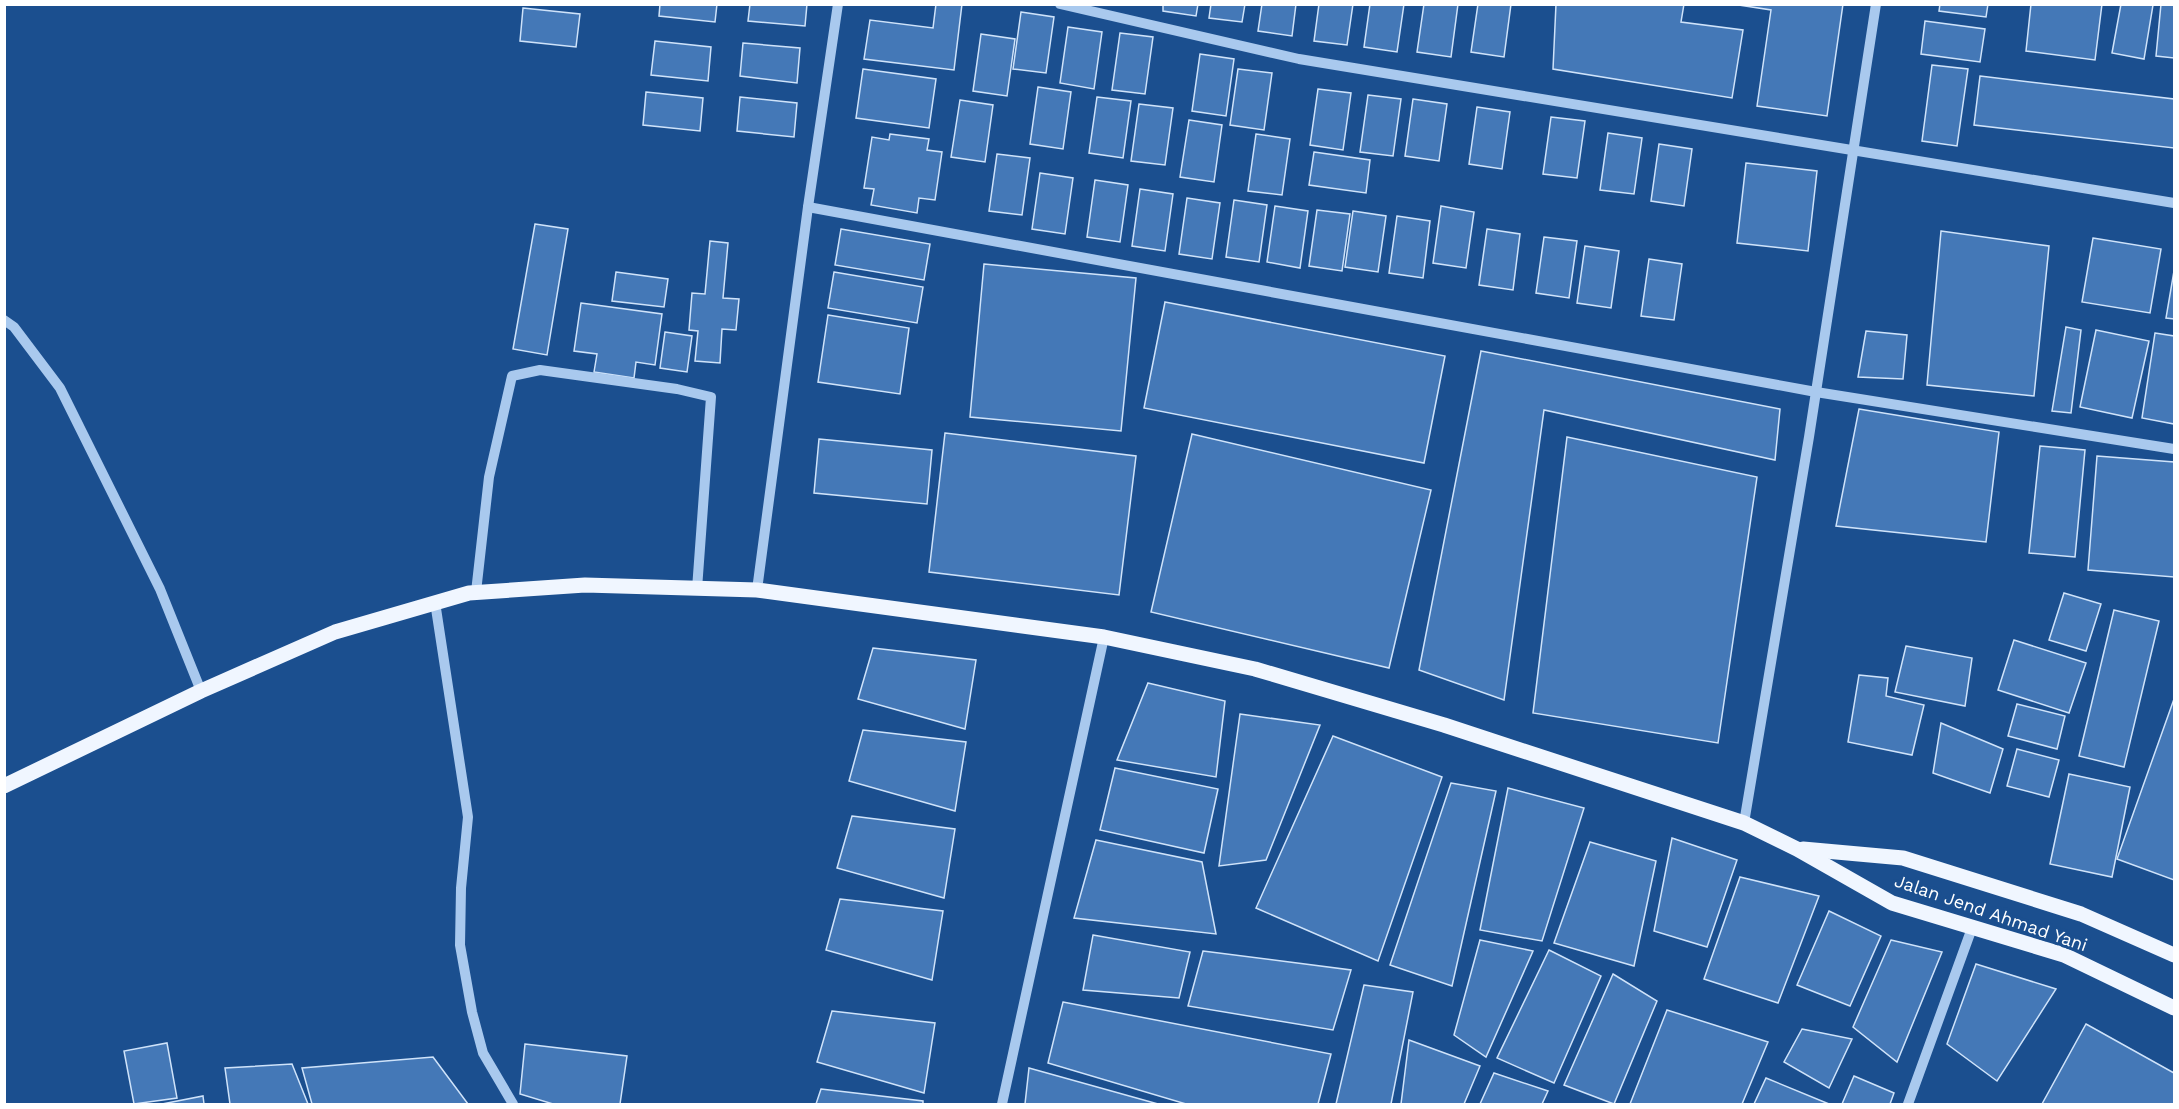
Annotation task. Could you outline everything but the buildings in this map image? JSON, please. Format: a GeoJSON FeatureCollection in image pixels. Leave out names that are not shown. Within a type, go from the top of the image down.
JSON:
{"type":"FeatureCollection","features":[{"type":"Feature","properties":{"kind":"main road","name":"Jalan Jend Ahmad Yani"},"geometry":{"type":"LineString","coordinates":[[4,786],[201,691],[335,632],[435,602],[476,592],[585,585],[758,590],[1104,637],[1256,669],[1444,725],[1744,823],[1797,849],[1892,903],[2064,955],[2175,1008]]}},
{"type":"Feature","properties":{"kind":"main road","name":"Jalan Jend Ahmad Yani"},"geometry":{"type":"LineString","coordinates":[[1797,849],[1903,858],[2081,914],[2175,955]]}},
{"type":"Feature","properties":{"kind":"street"},"geometry":{"type":"LineString","coordinates":[[758,590],[808,207],[838,4]]}},
{"type":"Feature","properties":{"kind":"street"},"geometry":{"type":"LineString","coordinates":[[1060,4],[1299,59],[2175,203]]}},
{"type":"Feature","properties":{"kind":"street"},"geometry":{"type":"LineString","coordinates":[[1744,823],[1816,392],[1876,4]]}},
{"type":"Feature","properties":{"kind":"street"},"geometry":{"type":"LineString","coordinates":[[808,207],[1816,392],[2175,449]]}},
{"type":"Feature","properties":{"kind":"street"},"geometry":{"type":"LineString","coordinates":[[4,320],[14,327],[60,388],[160,590],[201,691]]}},
{"type":"Feature","properties":{"kind":"street"},"geometry":{"type":"LineString","coordinates":[[476,592],[489,477],[512,376],[540,370],[677,389],[711,397],[697,589]]}},
{"type":"Feature","properties":{"kind":"street"},"geometry":{"type":"LineString","coordinates":[[435,602],[468,817],[460,888],[460,945],[472,1011],[483,1053],[513,1104]]}},
{"type":"Feature","properties":{"kind":"street"},"geometry":{"type":"LineString","coordinates":[[1002,1104],[1104,637]]}},
{"type":"Feature","properties":{"kind":"street"},"geometry":{"type":"LineString","coordinates":[[1908,1104],[1972,928]]}}]}
